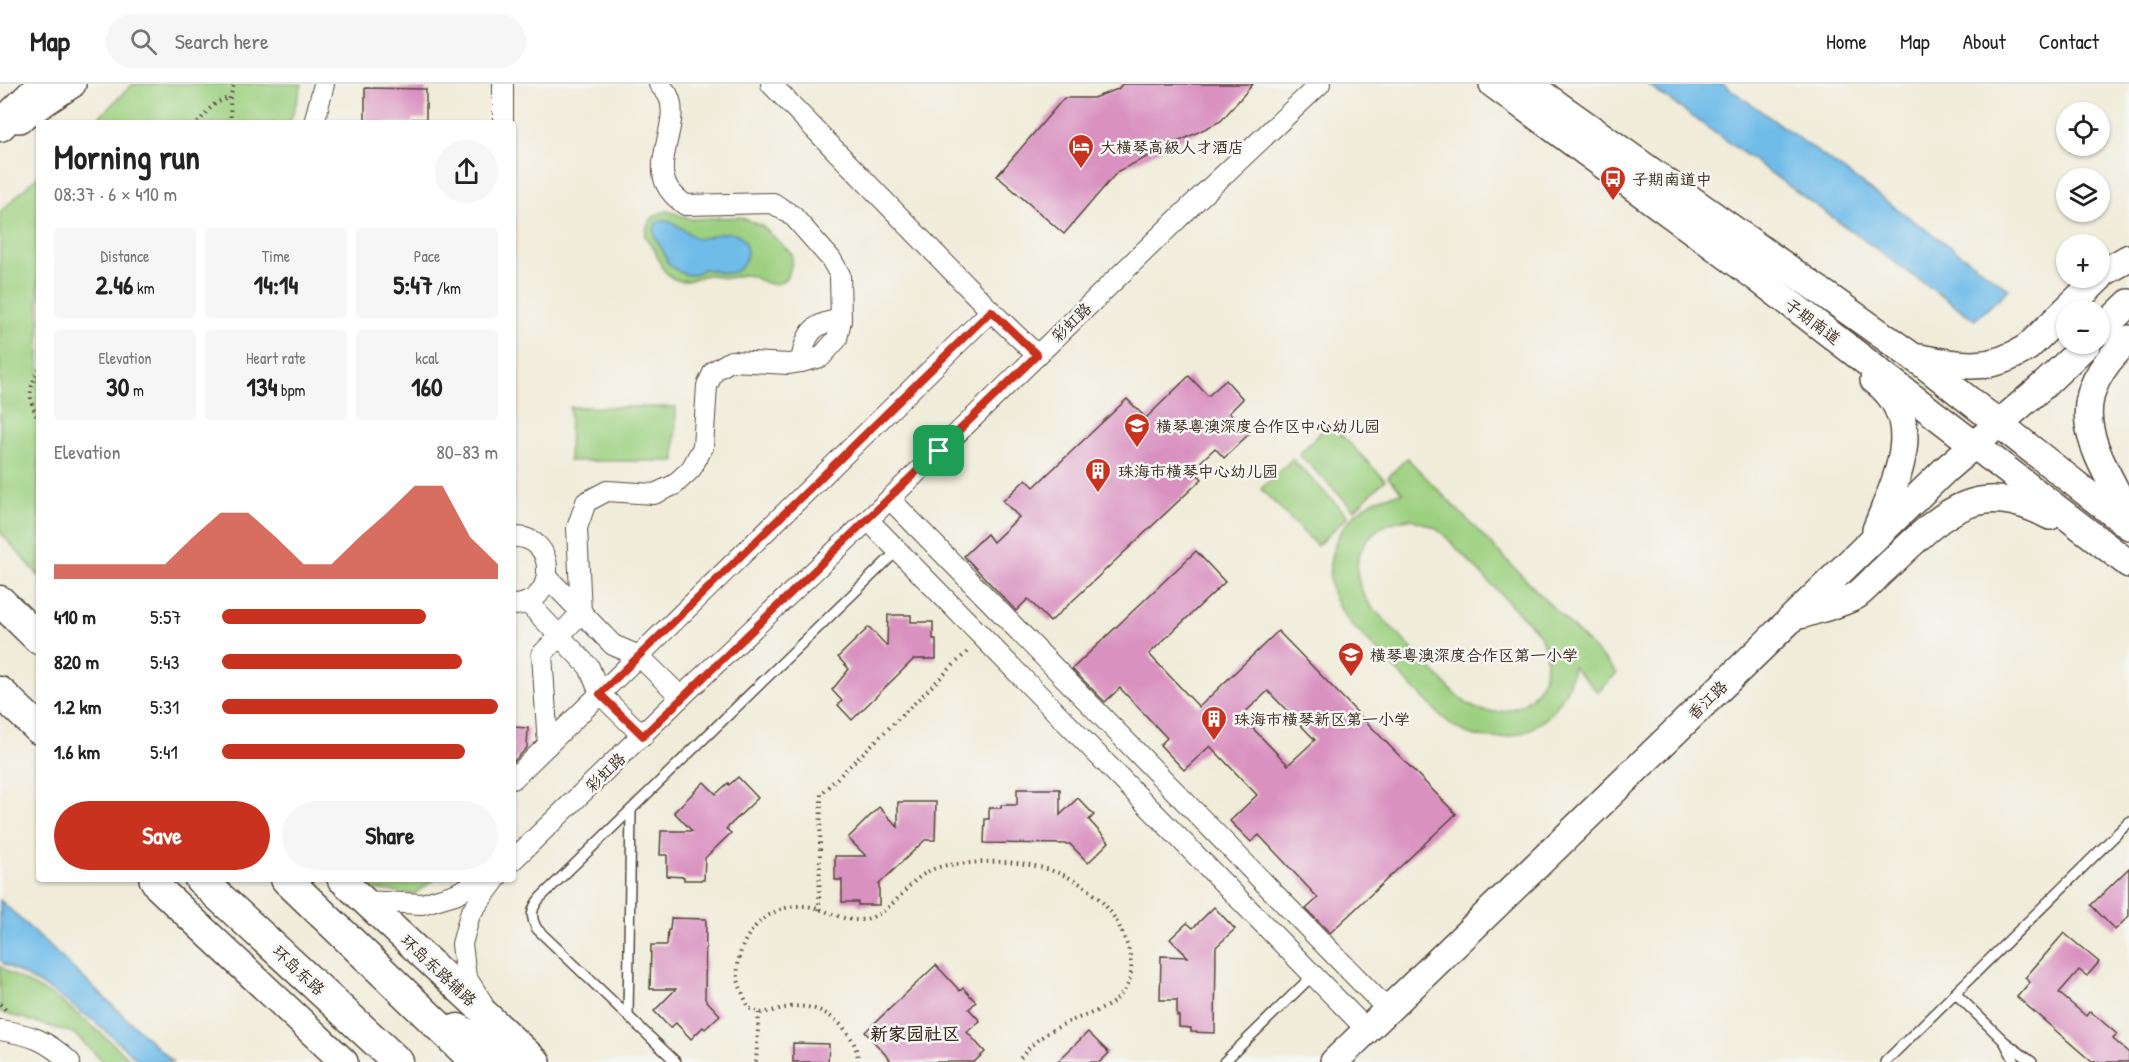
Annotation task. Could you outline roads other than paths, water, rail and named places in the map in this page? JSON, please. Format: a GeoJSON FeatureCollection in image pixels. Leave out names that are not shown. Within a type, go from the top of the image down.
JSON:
{"type":"FeatureCollection","features":[{"type":"Feature","properties":{"kind":"main road"},"geometry":{"type":"LineString","coordinates":[[0,129],[43,84]]}},
{"type":"Feature","properties":{"kind":"main road"},"geometry":{"type":"LineString","coordinates":[[0,129],[72,84]]}},
{"type":"Feature","properties":{"kind":"main road","name":"子期南道"},"geometry":{"type":"LineString","coordinates":[[1493,84],[1756,277],[2119,556]]}},
{"type":"Feature","properties":{"kind":"main road","name":"子期南道"},"geometry":{"type":"LineString","coordinates":[[1528,84],[1915,358],[2129,526]]}},
{"type":"Feature","properties":{"kind":"main road"},"geometry":{"type":"LineString","coordinates":[[2110,269],[2129,258]]}},
{"type":"Feature","properties":{"kind":"main road"},"geometry":{"type":"LineString","coordinates":[[1756,277],[1785,314],[1881,386],[1892,399],[1899,414],[1904,430],[1905,447],[1902,463],[1872,540]]}},
{"type":"Feature","properties":{"kind":"main road"},"geometry":{"type":"LineString","coordinates":[[1915,358],[1961,366],[1982,365],[2003,360],[2028,347],[2088,288]]}},
{"type":"Feature","properties":{"kind":"main road"},"geometry":{"type":"LineString","coordinates":[[2110,321],[2129,303]]}},
{"type":"Feature","properties":{"kind":"main road"},"geometry":{"type":"LineString","coordinates":[[2129,339],[2111,356],[2094,382],[2087,413],[2093,444],[2129,516]]}},
{"type":"Feature","properties":{"kind":"main road","name":"香江路"},"geometry":{"type":"LineString","coordinates":[[1334,1062],[1946,469],[2076,354]]}},
{"type":"Feature","properties":{"kind":"main road"},"geometry":{"type":"LineString","coordinates":[[1791,619],[1855,596],[1936,521],[1952,510],[1988,499],[2007,499],[2025,503],[2119,556]]}},
{"type":"Feature","properties":{"kind":"main road"},"geometry":{"type":"LineString","coordinates":[[0,601],[36,636]]}},
{"type":"Feature","properties":{"kind":"main road"},"geometry":{"type":"LineString","coordinates":[[0,692],[36,726]]}},
{"type":"Feature","properties":{"kind":"main road"},"geometry":{"type":"LineString","coordinates":[[155,882],[344,1062]]}},
{"type":"Feature","properties":{"kind":"main road","name":"环岛东路"},"geometry":{"type":"LineString","coordinates":[[203,882],[398,1062]]}},
{"type":"Feature","properties":{"kind":"main road"},"geometry":{"type":"LineString","coordinates":[[289,882],[476,1062]]}},
{"type":"Feature","properties":{"kind":"main road","name":"环岛东路辅路"},"geometry":{"type":"LineString","coordinates":[[344,882],[537,1062]]}},
{"type":"Feature","properties":{"kind":"main road"},"geometry":{"type":"LineString","coordinates":[[414,1004],[515,1062]]}},
{"type":"Feature","properties":{"kind":"street"},"geometry":{"type":"LineString","coordinates":[[315,120],[324,84]]}},
{"type":"Feature","properties":{"kind":"street"},"geometry":{"type":"LineString","coordinates":[[503,84],[503,120]]}},
{"type":"Feature","properties":{"kind":"street"},"geometry":{"type":"LineString","coordinates":[[548,746],[542,654],[581,613],[577,528],[586,502],[607,490],[654,494],[674,485],[691,469],[703,447],[707,386],[714,371],[731,360],[789,364],[820,357],[837,339],[842,320],[840,275],[831,259],[793,216],[773,202],[685,206],[672,194],[665,183],[663,165],[671,114],[669,96],[659,84]]}},
{"type":"Feature","properties":{"kind":"street"},"geometry":{"type":"LineString","coordinates":[[771,84],[991,311],[1037,355]]}},
{"type":"Feature","properties":{"kind":"street","name":"彩虹路"},"geometry":{"type":"LineString","coordinates":[[516,857],[1320,84]]}},
{"type":"Feature","properties":{"kind":"street"},"geometry":{"type":"LineString","coordinates":[[516,776],[991,311]]}},
{"type":"Feature","properties":{"kind":"street"},"geometry":{"type":"LineString","coordinates":[[890,499],[1388,1010]]}},
{"type":"Feature","properties":{"kind":"street"},"geometry":{"type":"LineString","coordinates":[[868,520],[1367,1030]]}},
{"type":"Feature","properties":{"kind":"street"},"geometry":{"type":"LineString","coordinates":[[516,538],[529,540],[538,547],[548,566],[544,588],[536,596],[520,603],[558,635],[589,667],[600,694],[643,736]]}},
{"type":"Feature","properties":{"kind":"street"},"geometry":{"type":"LineString","coordinates":[[547,577],[613,645],[639,656],[681,698]]}},
{"type":"Feature","properties":{"kind":"street"},"geometry":{"type":"LineString","coordinates":[[363,901],[422,904],[455,894],[480,882]]}},
{"type":"Feature","properties":{"kind":"street"},"geometry":{"type":"LineString","coordinates":[[493,1020],[466,976],[462,944],[470,914],[494,882]]}},
{"type":"Feature","properties":{"kind":"street"},"geometry":{"type":"LineString","coordinates":[[0,1029],[32,1036],[53,1048],[70,1062]]}},
{"type":"Feature","properties":{"kind":"lane"},"geometry":{"type":"LineString","coordinates":[[676,1062],[537,928],[532,918],[532,907],[898,550]]}},
{"type":"Feature","properties":{"kind":"lane"},"geometry":{"type":"LineString","coordinates":[[628,1016],[631,810]]}},
{"type":"Feature","properties":{"kind":"lane"},"geometry":{"type":"LineString","coordinates":[[1885,1062],[2129,822]]}},
{"type":"Feature","properties":{"kind":"lane"},"geometry":{"type":"LineString","coordinates":[[1224,1062],[1313,975]]}},
{"type":"Feature","properties":{"kind":"lane"},"geometry":{"type":"LineString","coordinates":[[1955,993],[2004,1041],[2032,1062]]}},
{"type":"Feature","properties":{"kind":"lane"},"geometry":{"type":"LineString","coordinates":[[2004,1041],[2015,1062]]}},
{"type":"Feature","properties":{"kind":"water"},"geometry":{"type":"Polygon","coordinates":[[[1647,84],[1723,84],[2009,289],[1975,320],[1647,84]]]}},
{"type":"Feature","properties":{"kind":"water"},"geometry":{"type":"Polygon","coordinates":[[[663,220],[675,224],[697,239],[734,233],[740,237],[746,247],[747,254],[742,266],[731,273],[703,269],[689,275],[680,272],[667,262],[655,238],[656,223],[663,220]]]}},
{"type":"Feature","properties":{"kind":"water"},"geometry":{"type":"Polygon","coordinates":[[[0,900],[173,1062],[140,1062],[98,1024],[50,990],[4,964],[0,960],[0,900]]]}},
{"type":"Feature","properties":{"kind":"place","name":"大橫琴高級人才酒店"},"geometry":{"type":"Point","coordinates":[1081,170]}},
{"type":"Feature","properties":{"kind":"place","name":"子期南道中"},"geometry":{"type":"Point","coordinates":[1613,202]}},
{"type":"Feature","properties":{"kind":"place","name":"横琴粤澳深度合作区中心幼儿园"},"geometry":{"type":"Point","coordinates":[1137,449]}},
{"type":"Feature","properties":{"kind":"place","name":"珠海市横琴中心幼儿园"},"geometry":{"type":"Point","coordinates":[1098,494]}},
{"type":"Feature","properties":{"kind":"place","name":"横琴粤澳深度合作区第一小学"},"geometry":{"type":"Point","coordinates":[1351,678]}},
{"type":"Feature","properties":{"kind":"place","name":"珠海市横琴新区第一小学"},"geometry":{"type":"Point","coordinates":[1214,742]}},
{"type":"Feature","properties":{"kind":"district","name":"新家园社区"},"geometry":{"type":"Point","coordinates":[915,1034]}}]}
